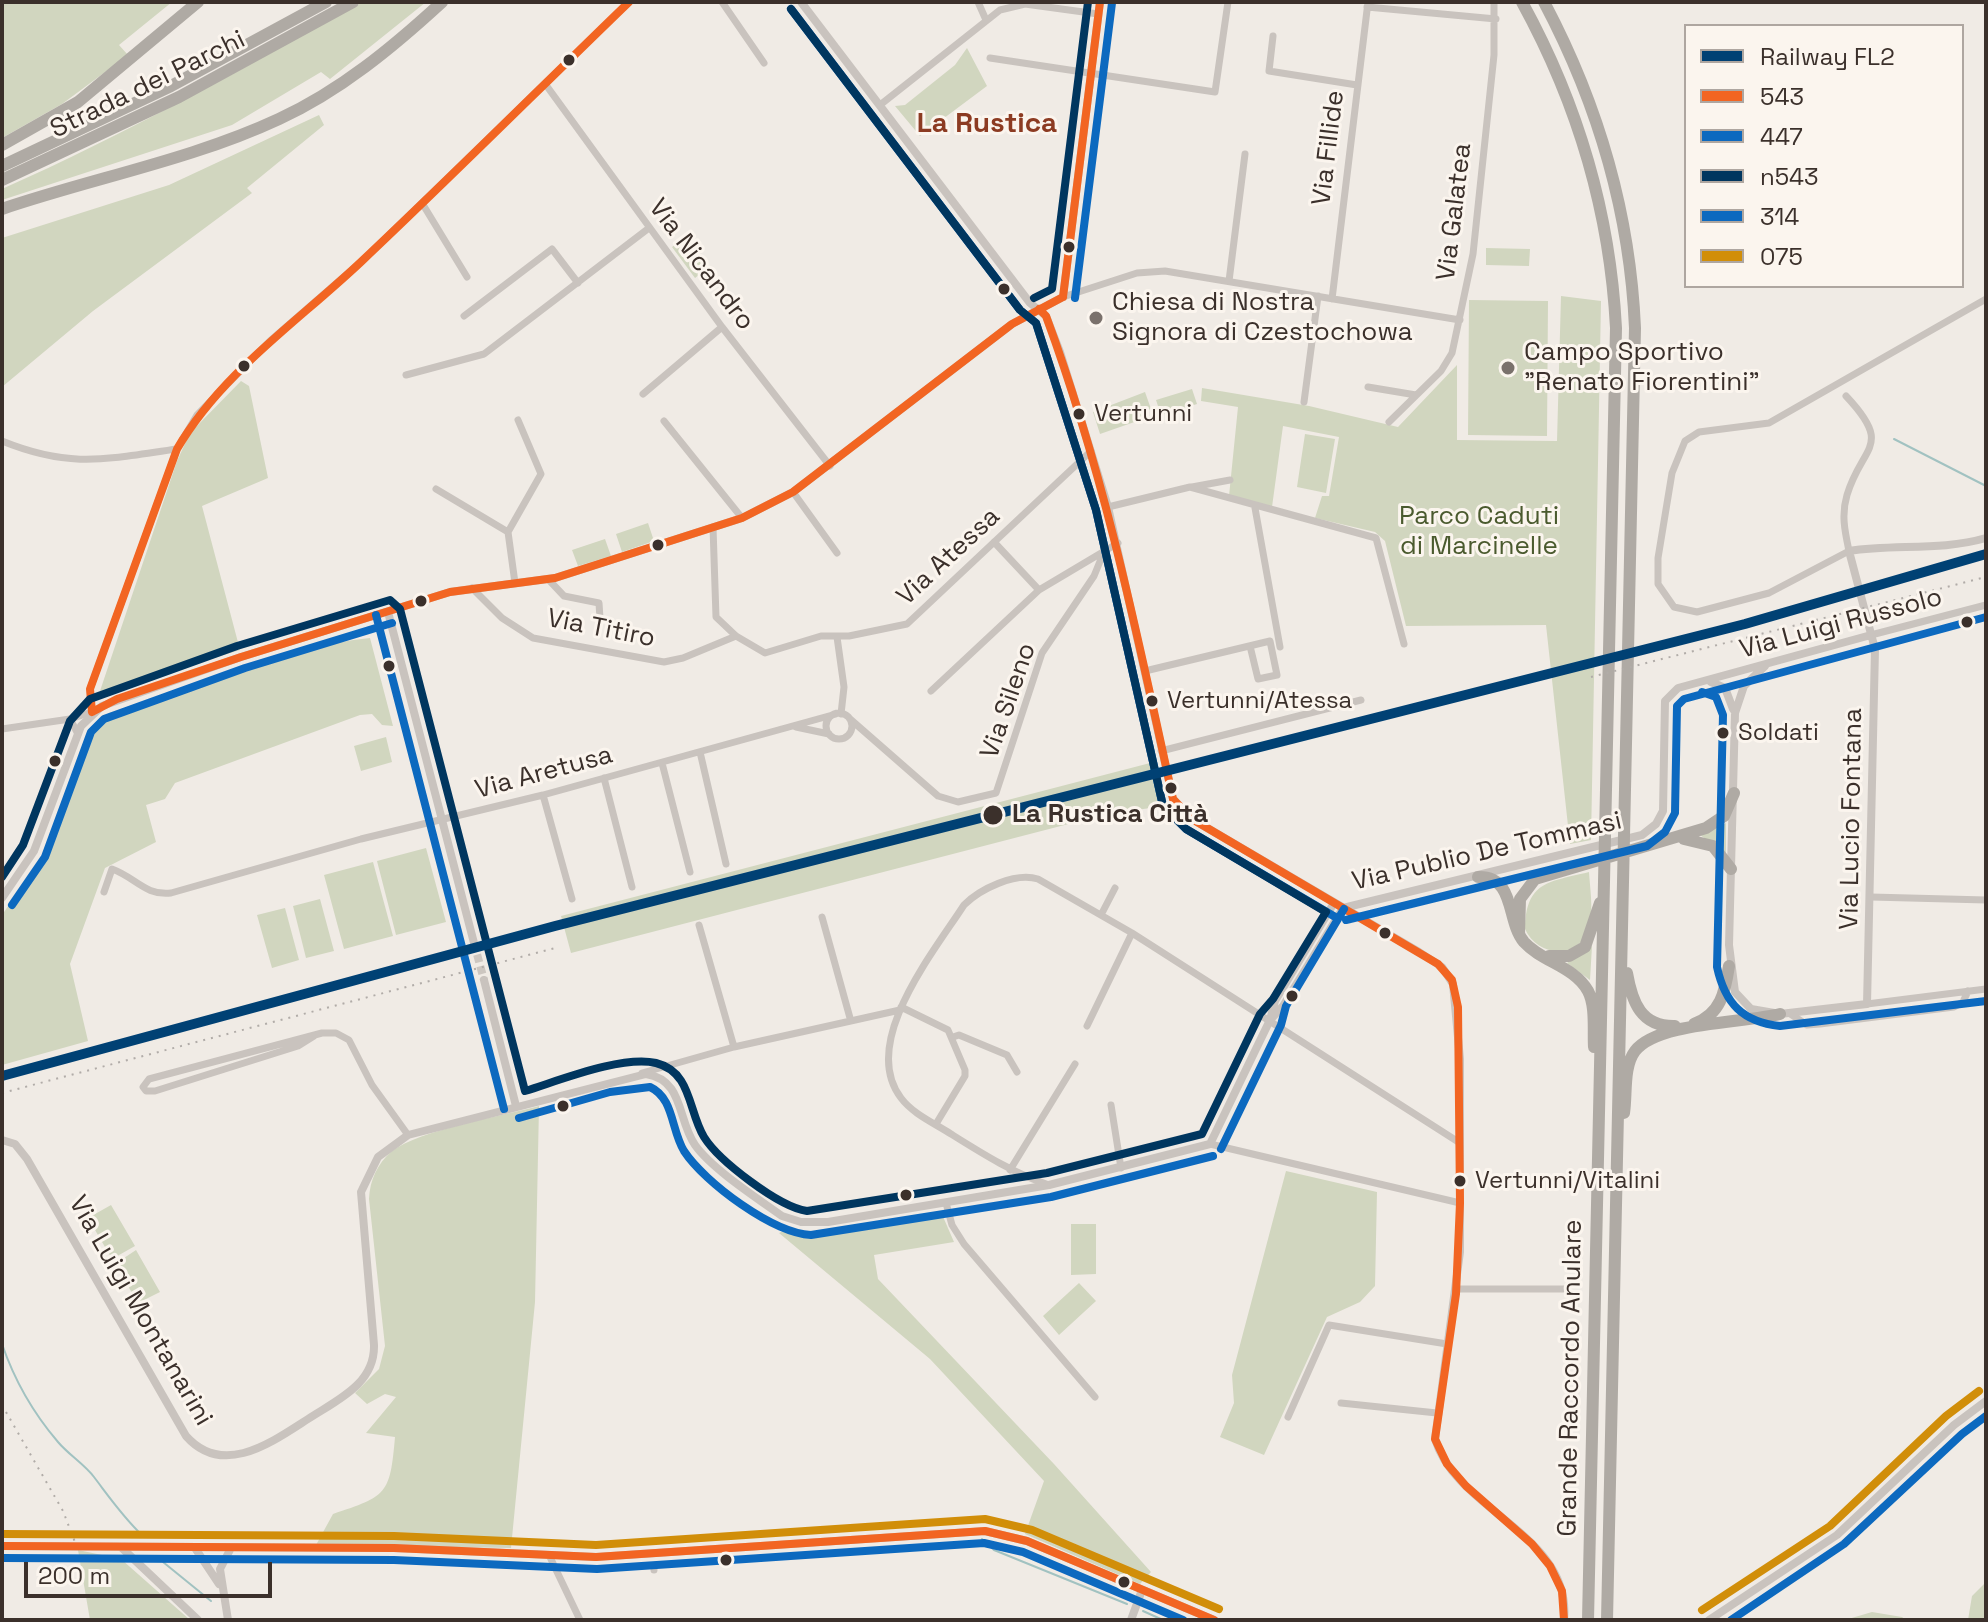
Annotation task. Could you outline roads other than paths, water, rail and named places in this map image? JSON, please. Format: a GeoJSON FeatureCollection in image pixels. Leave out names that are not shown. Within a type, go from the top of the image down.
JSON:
{"type":"FeatureCollection","features":[{"type":"Feature","properties":{"kind":"highway"},"geometry":{"type":"LineString","coordinates":[[2,145],[78,102],[198,2]]}},
{"type":"Feature","properties":{"kind":"highway","name":"Strada dei Parchi"},"geometry":{"type":"LineString","coordinates":[[2,166],[171,86],[326,2]]}},
{"type":"Feature","properties":{"kind":"highway","name":"Strada dei Parchi"},"geometry":{"type":"LineString","coordinates":[[2,180],[179,97],[353,2]]}},
{"type":"Feature","properties":{"kind":"highway"},"geometry":{"type":"LineString","coordinates":[[2,209],[216,144],[282,117],[352,76],[442,2]]}},
{"type":"Feature","properties":{"kind":"highway","name":"Grande Raccordo Anulare"},"geometry":{"type":"LineString","coordinates":[[1522,2],[1549,52],[1578,122],[1608,245],[1617,356],[1588,1620]]}},
{"type":"Feature","properties":{"kind":"highway","name":"Grande Raccordo Anulare"},"geometry":{"type":"LineString","coordinates":[[1544,2],[1583,85],[1618,194],[1631,270],[1636,358],[1607,1620]]}},
{"type":"Feature","properties":{"kind":"highway"},"geometry":{"type":"LineString","coordinates":[[1519,933],[1520,899],[1527,887],[1541,875],[1673,839],[1720,820],[1734,793]]}},
{"type":"Feature","properties":{"kind":"highway"},"geometry":{"type":"LineString","coordinates":[[1673,839],[1708,843],[1731,869]]}},
{"type":"Feature","properties":{"kind":"highway"},"geometry":{"type":"LineString","coordinates":[[1542,954],[1569,956],[1587,945],[1605,875]]}},
{"type":"Feature","properties":{"kind":"highway"},"geometry":{"type":"LineString","coordinates":[[1478,877],[1491,878],[1503,888],[1519,933],[1528,946],[1575,976],[1590,996],[1599,1106]]}},
{"type":"Feature","properties":{"kind":"highway"},"geometry":{"type":"LineString","coordinates":[[1623,927],[1626,968],[1635,1005],[1654,1022],[1680,1026],[1707,1017],[1723,997],[1729,966]]}},
{"type":"Feature","properties":{"kind":"highway"},"geometry":{"type":"LineString","coordinates":[[1616,1159],[1627,1074],[1631,1059],[1641,1046],[1670,1032],[1784,1014]]}},
{"type":"Feature","properties":{"kind":"street"},"geometry":{"type":"LineString","coordinates":[[2,898],[34,851],[78,734],[92,712],[90,689],[177,449],[197,415],[270,341],[335,287],[629,2]]}},
{"type":"Feature","properties":{"kind":"street"},"geometry":{"type":"LineString","coordinates":[[722,2],[764,63]]}},
{"type":"Feature","properties":{"kind":"street"},"geometry":{"type":"LineString","coordinates":[[801,2],[1030,303],[1046,316],[1060,352],[1118,543],[1171,795],[1187,816],[1442,967],[1452,980],[1458,1007],[1460,1203],[1456,1289],[1435,1439],[1460,1479],[1547,1561],[1563,1591],[1564,1620]]}},
{"type":"Feature","properties":{"kind":"street"},"geometry":{"type":"LineString","coordinates":[[978,2],[986,20]]}},
{"type":"Feature","properties":{"kind":"street"},"geometry":{"type":"LineString","coordinates":[[1063,297],[1100,2]]}},
{"type":"Feature","properties":{"kind":"street"},"geometry":{"type":"LineString","coordinates":[[990,58],[1215,92],[1228,2]]}},
{"type":"Feature","properties":{"kind":"street","name":"Via Galatea"},"geometry":{"type":"LineString","coordinates":[[1389,422],[1450,360],[1460,320],[1473,254],[1496,19],[1494,2]]}},
{"type":"Feature","properties":{"kind":"street"},"geometry":{"type":"LineString","coordinates":[[880,105],[1004,8],[1025,4],[1098,14]]}},
{"type":"Feature","properties":{"kind":"street"},"geometry":{"type":"LineString","coordinates":[[1367,4],[1496,19]]}},
{"type":"Feature","properties":{"kind":"street","name":"Via Fillide"},"geometry":{"type":"LineString","coordinates":[[1332,299],[1367,4]]}},
{"type":"Feature","properties":{"kind":"street"},"geometry":{"type":"LineString","coordinates":[[1273,36],[1269,71],[1357,85]]}},
{"type":"Feature","properties":{"kind":"street","name":"Via Nicandro"},"geometry":{"type":"LineString","coordinates":[[546,85],[722,327],[830,466]]}},
{"type":"Feature","properties":{"kind":"street"},"geometry":{"type":"LineString","coordinates":[[1229,281],[1245,154]]}},
{"type":"Feature","properties":{"kind":"street"},"geometry":{"type":"LineString","coordinates":[[422,203],[467,277]]}},
{"type":"Feature","properties":{"kind":"street"},"geometry":{"type":"LineString","coordinates":[[406,375],[484,354],[649,228]]}},
{"type":"Feature","properties":{"kind":"street"},"geometry":{"type":"LineString","coordinates":[[464,316],[552,249],[578,283]]}},
{"type":"Feature","properties":{"kind":"street"},"geometry":{"type":"LineString","coordinates":[[2,729],[70,719],[117,699],[388,612],[472,588],[548,579],[742,518],[793,492],[830,466],[1012,324],[1063,297],[1142,272],[1169,272],[1229,281],[1460,320]]}},
{"type":"Feature","properties":{"kind":"street"},"geometry":{"type":"LineString","coordinates":[[1304,402],[1318,296]]}},
{"type":"Feature","properties":{"kind":"street"},"geometry":{"type":"LineString","coordinates":[[1986,299],[1769,423],[1699,432],[1685,441],[1672,473],[1658,558],[1658,584],[1674,607],[1697,612],[1769,593],[1849,551],[1889,545],[1935,548],[1986,538]]}},
{"type":"Feature","properties":{"kind":"street"},"geometry":{"type":"LineString","coordinates":[[643,394],[722,327]]}},
{"type":"Feature","properties":{"kind":"street"},"geometry":{"type":"LineString","coordinates":[[1368,387],[1416,395]]}},
{"type":"Feature","properties":{"kind":"street"},"geometry":{"type":"LineString","coordinates":[[1846,396],[1868,422],[1872,439],[1870,451],[1846,500],[1843,523],[1849,551]]}},
{"type":"Feature","properties":{"kind":"street"},"geometry":{"type":"LineString","coordinates":[[515,583],[508,532],[541,474],[518,420]]}},
{"type":"Feature","properties":{"kind":"street"},"geometry":{"type":"LineString","coordinates":[[664,421],[742,518]]}},
{"type":"Feature","properties":{"kind":"street"},"geometry":{"type":"LineString","coordinates":[[2,441],[40,455],[81,462],[177,449]]}},
{"type":"Feature","properties":{"kind":"street","name":"Via Atessa"},"geometry":{"type":"LineString","coordinates":[[736,636],[765,653],[799,641],[907,624],[1091,451]]}},
{"type":"Feature","properties":{"kind":"street"},"geometry":{"type":"LineString","coordinates":[[1108,507],[1230,480]]}},
{"type":"Feature","properties":{"kind":"street"},"geometry":{"type":"LineString","coordinates":[[1190,487],[1217,498],[1376,538],[1404,644]]}},
{"type":"Feature","properties":{"kind":"street"},"geometry":{"type":"LineString","coordinates":[[436,489],[508,532]]}},
{"type":"Feature","properties":{"kind":"street"},"geometry":{"type":"LineString","coordinates":[[793,492],[837,553]]}},
{"type":"Feature","properties":{"kind":"street"},"geometry":{"type":"LineString","coordinates":[[1255,508],[1280,647]]}},
{"type":"Feature","properties":{"kind":"street"},"geometry":{"type":"LineString","coordinates":[[713,527],[714,613],[718,621],[736,636]]}},
{"type":"Feature","properties":{"kind":"street"},"geometry":{"type":"LineString","coordinates":[[994,542],[1039,590]]}},
{"type":"Feature","properties":{"kind":"street"},"geometry":{"type":"LineString","coordinates":[[931,691],[1039,590],[1118,543]]}},
{"type":"Feature","properties":{"kind":"street","name":"Via Lucio Fontana"},"geometry":{"type":"LineString","coordinates":[[1849,551],[1871,635],[1875,669],[1867,1004]]}},
{"type":"Feature","properties":{"kind":"street","name":"Via Sileno"},"geometry":{"type":"LineString","coordinates":[[850,719],[938,796],[958,802],[996,793],[1042,653],[1094,576],[1103,554]]}},
{"type":"Feature","properties":{"kind":"street"},"geometry":{"type":"LineString","coordinates":[[548,579],[556,590],[571,599],[599,603],[600,619]]}},
{"type":"Feature","properties":{"kind":"street","name":"Via Titiro"},"geometry":{"type":"LineString","coordinates":[[472,588],[508,623],[522,633],[547,642],[664,662],[683,658],[736,636]]}},
{"type":"Feature","properties":{"kind":"street","name":"Via Luigi Russolo"},"geometry":{"type":"LineString","coordinates":[[1706,681],[1986,605]]}},
{"type":"Feature","properties":{"kind":"street"},"geometry":{"type":"LineString","coordinates":[[388,612],[474,943]]}},
{"type":"Feature","properties":{"kind":"street"},"geometry":{"type":"LineString","coordinates":[[829,734],[827,722],[838,714],[844,687],[837,637]]}},
{"type":"Feature","properties":{"kind":"street"},"geometry":{"type":"LineString","coordinates":[[1145,671],[1270,641],[1277,675],[1258,679],[1250,646]]}},
{"type":"Feature","properties":{"kind":"street"},"geometry":{"type":"LineString","coordinates":[[1765,666],[1744,686],[1735,713],[1729,966],[1735,992],[1743,1003],[1755,1011],[1784,1014],[1986,989]]}},
{"type":"Feature","properties":{"kind":"street"},"geometry":{"type":"LineString","coordinates":[[1706,681],[1725,688],[1735,713]]}},
{"type":"Feature","properties":{"kind":"street","name":"Via Publio De Tommasi"},"geometry":{"type":"LineString","coordinates":[[1343,908],[1639,836],[1652,828],[1663,806],[1665,701],[1678,688],[1706,681]]}},
{"type":"Feature","properties":{"kind":"street"},"geometry":{"type":"LineString","coordinates":[[1161,751],[1361,700]]}},
{"type":"Feature","properties":{"kind":"street"},"geometry":{"type":"LineString","coordinates":[[838,714],[850,719],[852,727],[845,738],[794,727],[838,714]]}},
{"type":"Feature","properties":{"kind":"street"},"geometry":{"type":"LineString","coordinates":[[70,719],[78,734]]}},
{"type":"Feature","properties":{"kind":"street","name":"Via Aretusa"},"geometry":{"type":"LineString","coordinates":[[104,892],[112,869],[125,873],[146,891],[171,893],[347,842],[442,821],[794,727]]}},
{"type":"Feature","properties":{"kind":"street"},"geometry":{"type":"LineString","coordinates":[[700,752],[726,864]]}},
{"type":"Feature","properties":{"kind":"street"},"geometry":{"type":"LineString","coordinates":[[662,763],[690,872]]}},
{"type":"Feature","properties":{"kind":"street"},"geometry":{"type":"LineString","coordinates":[[604,778],[632,887]]}},
{"type":"Feature","properties":{"kind":"street"},"geometry":{"type":"LineString","coordinates":[[543,795],[572,899]]}},
{"type":"Feature","properties":{"kind":"street"},"geometry":{"type":"LineString","coordinates":[[1049,1185],[1010,1170],[907,1105],[893,1084],[887,1045],[900,1008],[964,905],[983,891],[1017,878],[1032,877],[1132,933],[1460,1143]]}},
{"type":"Feature","properties":{"kind":"street"},"geometry":{"type":"LineString","coordinates":[[1101,915],[1115,888]]}},
{"type":"Feature","properties":{"kind":"street"},"geometry":{"type":"LineString","coordinates":[[1871,897],[1986,900]]}},
{"type":"Feature","properties":{"kind":"street"},"geometry":{"type":"LineString","coordinates":[[1210,1144],[1270,1020],[1315,943],[1334,903]]}},
{"type":"Feature","properties":{"kind":"street"},"geometry":{"type":"LineString","coordinates":[[1315,943],[1343,908]]}},
{"type":"Feature","properties":{"kind":"street"},"geometry":{"type":"LineString","coordinates":[[822,917],[850,1018]]}},
{"type":"Feature","properties":{"kind":"street"},"geometry":{"type":"LineString","coordinates":[[699,925],[734,1047]]}},
{"type":"Feature","properties":{"kind":"street"},"geometry":{"type":"LineString","coordinates":[[1087,1026],[1132,933]]}},
{"type":"Feature","properties":{"kind":"street"},"geometry":{"type":"LineString","coordinates":[[484,980],[516,1106]]}},
{"type":"Feature","properties":{"kind":"street"},"geometry":{"type":"LineString","coordinates":[[1784,1014],[1807,1025],[1820,1024],[1954,1007],[1963,1002],[1968,991]]}},
{"type":"Feature","properties":{"kind":"street"},"geometry":{"type":"LineString","coordinates":[[314,1036],[298,1046],[151,1092],[143,1087],[149,1079],[314,1036],[332,1033],[349,1040],[372,1085],[408,1135],[734,1047],[900,1008],[948,1030],[953,1037],[965,1076],[936,1124]]}},
{"type":"Feature","properties":{"kind":"street"},"geometry":{"type":"LineString","coordinates":[[953,1037],[959,1035],[1007,1055],[1017,1072]]}},
{"type":"Feature","properties":{"kind":"street"},"geometry":{"type":"LineString","coordinates":[[1010,1170],[1075,1064]]}},
{"type":"Feature","properties":{"kind":"street"},"geometry":{"type":"LineString","coordinates":[[637,1075],[658,1077],[671,1085],[697,1148],[788,1219],[828,1222],[1049,1185],[1210,1144],[1460,1203]]}},
{"type":"Feature","properties":{"kind":"street"},"geometry":{"type":"LineString","coordinates":[[1111,1105],[1121,1168]]}},
{"type":"Feature","properties":{"kind":"street","name":"Via Luigi Montanarini"},"geometry":{"type":"LineString","coordinates":[[2,1140],[15,1144],[27,1159],[186,1436],[206,1452],[232,1455],[269,1444],[355,1388],[367,1375],[374,1345],[361,1192],[378,1157],[408,1135]]}},
{"type":"Feature","properties":{"kind":"street"},"geometry":{"type":"LineString","coordinates":[[946,1203],[952,1225],[964,1244],[1095,1397]]}},
{"type":"Feature","properties":{"kind":"street"},"geometry":{"type":"LineString","coordinates":[[1456,1289],[1565,1289]]}},
{"type":"Feature","properties":{"kind":"street"},"geometry":{"type":"LineString","coordinates":[[1288,1417],[1329,1325],[1447,1344]]}},
{"type":"Feature","properties":{"kind":"street"},"geometry":{"type":"LineString","coordinates":[[1709,1620],[1837,1535],[1954,1425],[1986,1401]]}},
{"type":"Feature","properties":{"kind":"street"},"geometry":{"type":"LineString","coordinates":[[1341,1403],[1437,1413]]}},
{"type":"Feature","properties":{"kind":"street"},"geometry":{"type":"LineString","coordinates":[[2,1546],[394,1548],[549,1555],[645,1555],[985,1531],[1027,1541],[1214,1620]]}},
{"type":"Feature","properties":{"kind":"street"},"geometry":{"type":"LineString","coordinates":[[121,1547],[198,1620]]}},
{"type":"Feature","properties":{"kind":"street"},"geometry":{"type":"LineString","coordinates":[[195,1548],[220,1584]]}},
{"type":"Feature","properties":{"kind":"street"},"geometry":{"type":"LineString","coordinates":[[228,1620],[220,1584],[221,1561],[231,1548]]}},
{"type":"Feature","properties":{"kind":"street"},"geometry":{"type":"LineString","coordinates":[[549,1555],[580,1620]]}},
{"type":"Feature","properties":{"kind":"street"},"geometry":{"type":"LineString","coordinates":[[1131,1620],[1142,1590]]}},
{"type":"Feature","properties":{"kind":"waterway"},"geometry":{"type":"LineString","coordinates":[[1894,439],[1986,486]]}},
{"type":"Feature","properties":{"kind":"waterway"},"geometry":{"type":"LineString","coordinates":[[2,1277],[2,1299]]}},
{"type":"Feature","properties":{"kind":"waterway"},"geometry":{"type":"LineString","coordinates":[[2,1344],[19,1383],[41,1420],[62,1447],[90,1472],[142,1535]]}},
{"type":"Feature","properties":{"kind":"waterway"},"geometry":{"type":"LineString","coordinates":[[982,1539],[994,1550],[1127,1604]]}},
{"type":"Feature","properties":{"kind":"waterway"},"geometry":{"type":"LineString","coordinates":[[163,1562],[211,1601]]}},
{"type":"Feature","properties":{"kind":"waterway"},"geometry":{"type":"LineString","coordinates":[[1143,1611],[1163,1620]]}},
{"type":"Feature","properties":{"kind":"tunnel"},"geometry":{"type":"LineString","coordinates":[[474,943],[484,980]]}},
{"type":"Feature","properties":{"kind":"railway"},"geometry":{"type":"LineString","coordinates":[[1591,677],[1986,577]]}},
{"type":"Feature","properties":{"kind":"railway"},"geometry":{"type":"LineString","coordinates":[[2,1093],[559,947]]}},
{"type":"Feature","properties":{"kind":"railway"},"geometry":{"type":"LineString","coordinates":[[2,1405],[63,1511],[78,1550]]}},
{"type":"Feature","properties":{"kind":"rail line","name":"FL2"},"geometry":{"type":"LineString","coordinates":[[2,1076],[555,926],[1745,624],[1986,554]]}},
{"type":"Feature","properties":{"kind":"place","name":"Chiesa di Nostra Signora di Czestochowa"},"geometry":{"type":"Point","coordinates":[1096,318]}},
{"type":"Feature","properties":{"kind":"place","name":"Campo Sportivo \"Renato Fiorentini\""},"geometry":{"type":"Point","coordinates":[1508,368]}},
{"type":"Feature","properties":{"kind":"place","name":"Vertunni"},"geometry":{"type":"Point","coordinates":[1079,414]}},
{"type":"Feature","properties":{"kind":"place","name":"Vertunni/Atessa"},"geometry":{"type":"Point","coordinates":[1152,701]}},
{"type":"Feature","properties":{"kind":"place","name":"Soldati"},"geometry":{"type":"Point","coordinates":[1723,733]}},
{"type":"Feature","properties":{"kind":"place","name":"La Rustica Città"},"geometry":{"type":"Point","coordinates":[993,815]}},
{"type":"Feature","properties":{"kind":"place","name":"Vertunni/Vitalini"},"geometry":{"type":"Point","coordinates":[1460,1181]}},
{"type":"Feature","properties":{"kind":"district","name":"La Rustica"},"geometry":{"type":"Point","coordinates":[987,124]}},
{"type":"Feature","properties":{"kind":"park label","name":"Parco Caduti di Marcinelle"},"geometry":{"type":"Point","coordinates":[1479,532]}}]}
